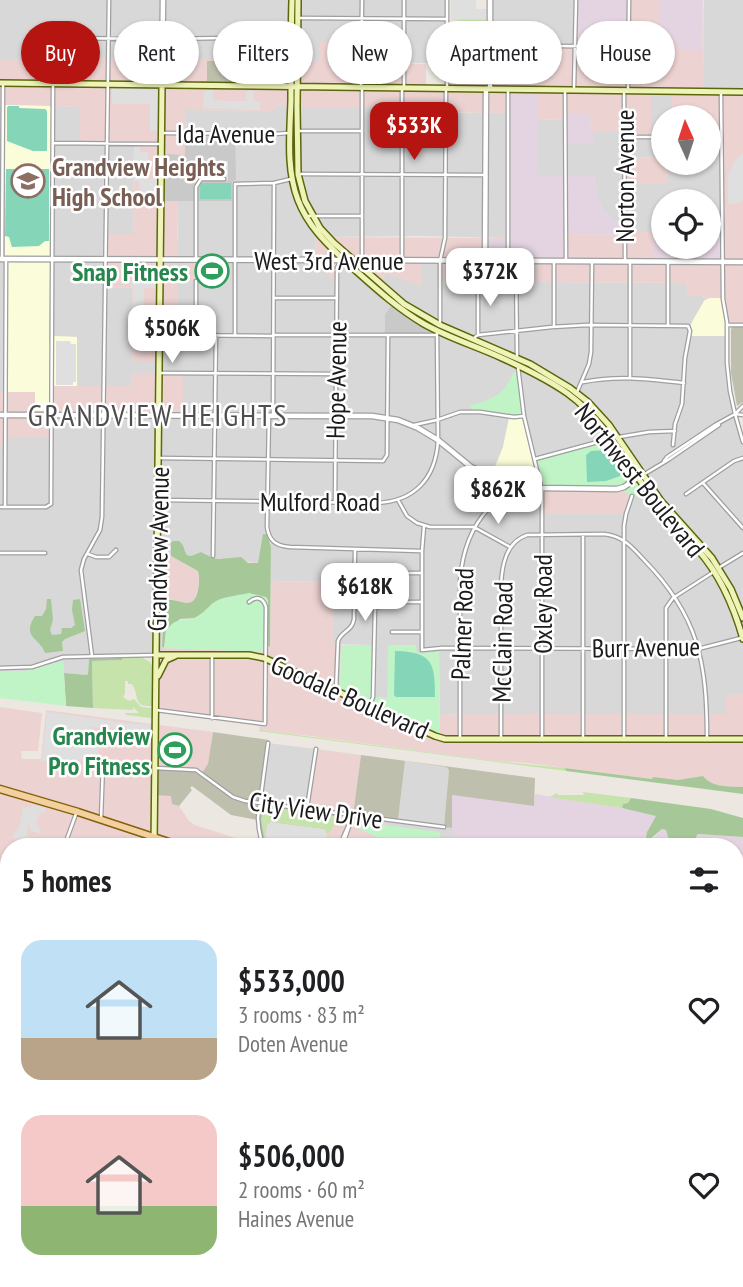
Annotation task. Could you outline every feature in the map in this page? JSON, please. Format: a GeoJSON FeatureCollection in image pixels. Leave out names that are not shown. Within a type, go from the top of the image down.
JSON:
{"type":"FeatureCollection","features":[{"type":"Feature","properties":{"kind":"main road","name":"Northwest Boulevard"},"geometry":{"type":"LineString","coordinates":[[292,0],[295,18]]}},
{"type":"Feature","properties":{"kind":"main road","name":"Northwest Boulevard"},"geometry":{"type":"LineString","coordinates":[[295,21],[298,0]]}},
{"type":"Feature","properties":{"kind":"main road"},"geometry":{"type":"LineString","coordinates":[[2,83],[21,83]]}},
{"type":"Feature","properties":{"kind":"main road"},"geometry":{"type":"LineString","coordinates":[[100,84],[743,92]]}},
{"type":"Feature","properties":{"kind":"main road","name":"Grandview Avenue"},"geometry":{"type":"LineString","coordinates":[[155,837],[162,85]]}},
{"type":"Feature","properties":{"kind":"main road","name":"Northwest Boulevard"},"geometry":{"type":"LineString","coordinates":[[294,86],[296,194],[305,216],[319,236],[388,300],[425,325],[551,376],[600,414],[641,476],[705,549],[743,618]]}},
{"type":"Feature","properties":{"kind":"main road","name":"Northwest Boulevard"},"geometry":{"type":"LineString","coordinates":[[295,176],[313,216],[330,240],[404,304],[438,330],[475,337],[518,362]]}},
{"type":"Feature","properties":{"kind":"main road","name":"Northwest Boulevard"},"geometry":{"type":"LineString","coordinates":[[717,569],[743,638]]}},
{"type":"Feature","properties":{"kind":"main road","name":"Goodale Boulevard"},"geometry":{"type":"LineString","coordinates":[[157,655],[249,655],[266,658],[445,739],[743,739]]}},
{"type":"Feature","properties":{"kind":"main road"},"geometry":{"type":"LineString","coordinates":[[157,679],[166,660],[183,655]]}},
{"type":"Feature","properties":{"kind":"main road"},"geometry":{"type":"LineString","coordinates":[[0,789],[158,838]]}},
{"type":"Feature","properties":{"kind":"street"},"geometry":{"type":"LineString","coordinates":[[92,656],[80,574],[102,524],[109,0]]}},
{"type":"Feature","properties":{"kind":"street","name":"Grandview Avenue"},"geometry":{"type":"LineString","coordinates":[[163,0],[163,21]]}},
{"type":"Feature","properties":{"kind":"street"},"geometry":{"type":"LineString","coordinates":[[362,0],[362,260]]}},
{"type":"Feature","properties":{"kind":"street"},"geometry":{"type":"LineString","coordinates":[[402,260],[404,0]]}},
{"type":"Feature","properties":{"kind":"street"},"geometry":{"type":"LineString","coordinates":[[398,500],[415,491],[427,477],[435,462],[438,440],[440,261],[445,239],[447,0]]}},
{"type":"Feature","properties":{"kind":"street"},"geometry":{"type":"LineString","coordinates":[[490,0],[490,21]]}},
{"type":"Feature","properties":{"kind":"street"},"geometry":{"type":"LineString","coordinates":[[575,90],[576,0]]}},
{"type":"Feature","properties":{"kind":"street","name":"Norton Avenue"},"geometry":{"type":"LineString","coordinates":[[629,0],[629,21]]}},
{"type":"Feature","properties":{"kind":"street"},"geometry":{"type":"LineString","coordinates":[[295,18],[447,19]]}},
{"type":"Feature","properties":{"kind":"street"},"geometry":{"type":"LineString","coordinates":[[100,38],[114,38]]}},
{"type":"Feature","properties":{"kind":"street"},"geometry":{"type":"LineString","coordinates":[[562,46],[575,46]]}},
{"type":"Feature","properties":{"kind":"street"},"geometry":{"type":"LineString","coordinates":[[2,83],[2,507],[50,506],[53,84]]}},
{"type":"Feature","properties":{"kind":"street"},"geometry":{"type":"LineString","coordinates":[[488,84],[482,261],[475,337],[592,325],[690,327],[682,404],[673,445]]}},
{"type":"Feature","properties":{"kind":"street","name":"Norton Avenue"},"geometry":{"type":"LineString","coordinates":[[626,84],[624,137],[630,377]]}},
{"type":"Feature","properties":{"kind":"street"},"geometry":{"type":"LineString","coordinates":[[508,89],[508,261]]}},
{"type":"Feature","properties":{"kind":"street"},"geometry":{"type":"LineString","coordinates":[[565,90],[566,261]]}},
{"type":"Feature","properties":{"kind":"street"},"geometry":{"type":"LineString","coordinates":[[722,92],[722,289],[727,325],[728,376],[734,414],[743,442]]}},
{"type":"Feature","properties":{"kind":"street","name":"Ida Avenue"},"geometry":{"type":"LineString","coordinates":[[162,134],[362,131]]}},
{"type":"Feature","properties":{"kind":"street"},"geometry":{"type":"LineString","coordinates":[[624,137],[651,137]]}},
{"type":"Feature","properties":{"kind":"street","name":"Ida Avenue"},"geometry":{"type":"LineString","coordinates":[[53,143],[161,144]]}},
{"type":"Feature","properties":{"kind":"street"},"geometry":{"type":"LineString","coordinates":[[234,335],[235,184],[274,183],[295,176],[362,173],[485,175]]}},
{"type":"Feature","properties":{"kind":"street"},"geometry":{"type":"LineString","coordinates":[[196,260],[196,187],[201,178],[224,179]]}},
{"type":"Feature","properties":{"kind":"street"},"geometry":{"type":"LineString","coordinates":[[274,183],[274,374],[268,532],[273,542],[285,547],[422,551]]}},
{"type":"Feature","properties":{"kind":"street"},"geometry":{"type":"LineString","coordinates":[[305,216],[362,216]]}},
{"type":"Feature","properties":{"kind":"street","name":"West 3rd Avenue"},"geometry":{"type":"LineString","coordinates":[[3,259],[743,262]]}},
{"type":"Feature","properties":{"kind":"street","name":"Hope Avenue"},"geometry":{"type":"LineString","coordinates":[[335,503],[337,268],[344,260]]}},
{"type":"Feature","properties":{"kind":"street","name":"Oxley Road"},"geometry":{"type":"LineString","coordinates":[[516,261],[516,331],[524,416],[542,488],[542,739]]}},
{"type":"Feature","properties":{"kind":"street"},"geometry":{"type":"LineString","coordinates":[[554,261],[554,327]]}},
{"type":"Feature","properties":{"kind":"street"},"geometry":{"type":"LineString","coordinates":[[575,395],[590,358],[592,261]]}},
{"type":"Feature","properties":{"kind":"street"},"geometry":{"type":"LineString","coordinates":[[668,262],[668,325]]}},
{"type":"Feature","properties":{"kind":"street"},"geometry":{"type":"LineString","coordinates":[[196,281],[196,335]]}},
{"type":"Feature","properties":{"kind":"street"},"geometry":{"type":"LineString","coordinates":[[274,298],[337,298]]}},
{"type":"Feature","properties":{"kind":"street"},"geometry":{"type":"LineString","coordinates":[[727,325],[743,325]]}},
{"type":"Feature","properties":{"kind":"street"},"geometry":{"type":"LineString","coordinates":[[160,335],[388,335],[438,330]]}},
{"type":"Feature","properties":{"kind":"street"},"geometry":{"type":"LineString","coordinates":[[213,556],[216,335]]}},
{"type":"Feature","properties":{"kind":"street"},"geometry":{"type":"LineString","coordinates":[[159,458],[385,460],[388,335]]}},
{"type":"Feature","properties":{"kind":"street"},"geometry":{"type":"LineString","coordinates":[[159,373],[336,374]]}},
{"type":"Feature","properties":{"kind":"street"},"geometry":{"type":"LineString","coordinates":[[582,382],[630,377],[684,383]]}},
{"type":"Feature","properties":{"kind":"street"},"geometry":{"type":"LineString","coordinates":[[3,415],[372,416],[412,426],[438,440],[471,467],[512,484],[542,488],[617,489],[664,461],[743,406]]}},
{"type":"Feature","properties":{"kind":"street"},"geometry":{"type":"LineString","coordinates":[[412,426],[460,412],[524,416]]}},
{"type":"Feature","properties":{"kind":"street"},"geometry":{"type":"LineString","coordinates":[[734,414],[743,415]]}},
{"type":"Feature","properties":{"kind":"street"},"geometry":{"type":"LineString","coordinates":[[534,459],[615,438],[675,431]]}},
{"type":"Feature","properties":{"kind":"street"},"geometry":{"type":"LineString","coordinates":[[686,494],[734,461],[743,458]]}},
{"type":"Feature","properties":{"kind":"street"},"geometry":{"type":"LineString","coordinates":[[702,483],[743,527]]}},
{"type":"Feature","properties":{"kind":"street","name":"Palmer Road"},"geometry":{"type":"LineString","coordinates":[[460,739],[463,557],[474,527],[492,505],[509,491],[512,484]]}},
{"type":"Feature","properties":{"kind":"street"},"geometry":{"type":"LineString","coordinates":[[624,738],[625,540],[626,514],[632,496]]}},
{"type":"Feature","properties":{"kind":"street","name":"Mulford Road"},"geometry":{"type":"LineString","coordinates":[[159,500],[375,503],[398,500],[407,516],[424,526]]}},
{"type":"Feature","properties":{"kind":"street"},"geometry":{"type":"LineString","coordinates":[[392,632],[422,632],[424,526],[474,527],[510,547],[523,536],[609,535],[625,540],[656,572],[687,617],[698,649],[705,683],[707,739]]}},
{"type":"Feature","properties":{"kind":"street"},"geometry":{"type":"LineString","coordinates":[[583,535],[583,739]]}},
{"type":"Feature","properties":{"kind":"street","name":"McClain Road"},"geometry":{"type":"LineString","coordinates":[[501,739],[502,572],[510,547]]}},
{"type":"Feature","properties":{"kind":"street"},"geometry":{"type":"LineString","coordinates":[[88,554],[109,557],[116,550]]}},
{"type":"Feature","properties":{"kind":"street"},"geometry":{"type":"LineString","coordinates":[[336,690],[338,641],[340,636],[351,628],[354,619],[355,550]]}},
{"type":"Feature","properties":{"kind":"street"},"geometry":{"type":"LineString","coordinates":[[0,553],[45,553]]}},
{"type":"Feature","properties":{"kind":"street"},"geometry":{"type":"LineString","coordinates":[[666,738],[666,610],[675,597],[743,553]]}},
{"type":"Feature","properties":{"kind":"street"},"geometry":{"type":"LineString","coordinates":[[397,573],[422,573]]}},
{"type":"Feature","properties":{"kind":"street"},"geometry":{"type":"LineString","coordinates":[[156,710],[265,724],[267,613],[261,598],[249,602]]}},
{"type":"Feature","properties":{"kind":"street"},"geometry":{"type":"LineString","coordinates":[[393,602],[422,602]]}},
{"type":"Feature","properties":{"kind":"street"},"geometry":{"type":"LineString","coordinates":[[370,705],[373,697],[374,609],[377,607]]}},
{"type":"Feature","properties":{"kind":"street","name":"Burr Avenue"},"geometry":{"type":"LineString","coordinates":[[422,632],[422,650],[698,649],[743,638]]}},
{"type":"Feature","properties":{"kind":"street","name":"Goodale Boulevard"},"geometry":{"type":"LineString","coordinates":[[0,668],[27,668],[59,657],[157,655]]}},
{"type":"Feature","properties":{"kind":"street"},"geometry":{"type":"LineString","coordinates":[[212,655],[212,718]]}},
{"type":"Feature","properties":{"kind":"street"},"geometry":{"type":"LineString","coordinates":[[261,838],[258,824],[268,743]]}},
{"type":"Feature","properties":{"kind":"street"},"geometry":{"type":"LineString","coordinates":[[307,809],[316,749]]}},
{"type":"Feature","properties":{"kind":"street"},"geometry":{"type":"LineString","coordinates":[[101,820],[103,764]]}},
{"type":"Feature","properties":{"kind":"street","name":"City View Drive"},"geometry":{"type":"LineString","coordinates":[[155,768],[196,770],[233,797],[245,801],[444,827]]}},
{"type":"Feature","properties":{"kind":"street"},"geometry":{"type":"LineString","coordinates":[[67,838],[77,811]]}},
{"type":"Feature","properties":{"kind":"street"},"geometry":{"type":"LineString","coordinates":[[344,838],[353,815]]}},
{"type":"Feature","properties":{"kind":"shaded area"},"geometry":{"type":"Polygon","coordinates":[[[0,0],[449,0],[449,21],[426,21],[426,63],[412,63],[412,21],[327,21],[327,55],[319,62],[313,62],[313,21],[213,21],[213,60],[199,60],[199,21],[114,21],[114,59],[100,58],[100,21],[21,21],[21,56],[19,59],[0,59],[0,0]]]}},
{"type":"Feature","properties":{"kind":"shaded area"},"geometry":{"type":"Polygon","coordinates":[[[451,0],[476,0],[476,9],[487,9],[487,20],[451,20],[451,0]]]}},
{"type":"Feature","properties":{"kind":"shaded area"},"geometry":{"type":"Polygon","coordinates":[[[488,0],[575,0],[575,46],[562,46],[562,21],[487,21],[488,0]]]}},
{"type":"Feature","properties":{"kind":"shaded area"},"geometry":{"type":"Polygon","coordinates":[[[576,0],[628,0],[628,21],[576,21],[576,0]]]}},
{"type":"Feature","properties":{"kind":"shaded area"},"geometry":{"type":"Polygon","coordinates":[[[628,0],[660,0],[668,21],[603,21],[628,0]]]}},
{"type":"Feature","properties":{"kind":"shaded area"},"geometry":{"type":"Polygon","coordinates":[[[655,0],[703,0],[702,51],[680,50],[675,47],[675,21],[659,21],[660,1],[655,0]]]}},
{"type":"Feature","properties":{"kind":"shaded area"},"geometry":{"type":"Polygon","coordinates":[[[704,0],[743,0],[743,91],[703,91],[704,0]]]}},
{"type":"Feature","properties":{"kind":"shaded area"},"geometry":{"type":"Polygon","coordinates":[[[704,0],[703,91],[743,91],[743,327],[727,326],[710,298],[687,296],[686,283],[536,282],[537,263],[518,262],[518,282],[502,281],[502,262],[453,261],[453,281],[440,281],[440,261],[422,260],[422,286],[387,274],[376,285],[353,265],[338,266],[338,279],[329,279],[329,261],[316,260],[315,237],[508,238],[508,113],[425,112],[424,123],[402,123],[402,112],[381,112],[380,108],[300,108],[275,105],[274,111],[186,110],[185,155],[165,155],[165,201],[178,201],[177,259],[169,259],[168,280],[178,281],[178,315],[172,315],[172,335],[159,335],[159,362],[132,361],[132,288],[105,287],[106,234],[133,234],[134,144],[80,142],[80,107],[0,104],[0,59],[19,59],[19,56],[21,84],[100,84],[100,58],[114,59],[114,84],[199,84],[199,60],[213,60],[213,84],[313,84],[313,62],[319,62],[320,42],[327,42],[327,84],[412,84],[412,64],[426,64],[426,85],[562,84],[562,46],[576,44],[576,84],[675,84],[675,39],[702,51],[704,0]],[[537,91],[509,239],[486,259],[565,234],[623,235],[623,227],[636,232],[651,232],[651,259],[721,259],[721,105],[672,105],[672,93],[651,93],[651,135],[591,132],[590,113],[566,119],[537,120],[537,91]]]}},
{"type":"Feature","properties":{"kind":"shaded area"},"geometry":{"type":"Polygon","coordinates":[[[207,61],[213,61],[213,84],[246,85],[201,84],[201,81],[207,81],[207,61]]]}},
{"type":"Feature","properties":{"kind":"shaded area"},"geometry":{"type":"Polygon","coordinates":[[[112,87],[158,88],[158,131],[150,131],[150,104],[112,104],[112,87]]]}},
{"type":"Feature","properties":{"kind":"shaded area"},"geometry":{"type":"Polygon","coordinates":[[[206,88],[213,88],[213,100],[229,101],[246,101],[247,92],[250,90],[254,92],[254,101],[260,102],[260,110],[203,108],[206,88]]]}},
{"type":"Feature","properties":{"kind":"shaded area"},"geometry":{"type":"Polygon","coordinates":[[[510,91],[538,91],[537,175],[594,175],[601,207],[623,227],[623,235],[565,234],[565,260],[486,260],[486,239],[509,239],[510,91]]]}},
{"type":"Feature","properties":{"kind":"shaded area"},"geometry":{"type":"Polygon","coordinates":[[[651,93],[672,93],[672,105],[651,105],[651,93]]]}},
{"type":"Feature","properties":{"kind":"shaded area"},"geometry":{"type":"Polygon","coordinates":[[[0,104],[5,105],[7,392],[0,392],[0,104]]]}},
{"type":"Feature","properties":{"kind":"shaded area","name":"Grandview Heights High School"},"geometry":{"type":"Polygon","coordinates":[[[5,105],[52,106],[49,342],[53,340],[53,336],[77,337],[77,386],[54,386],[54,411],[35,411],[35,392],[7,392],[5,105]]]}},
{"type":"Feature","properties":{"kind":"shaded area"},"geometry":{"type":"Polygon","coordinates":[[[274,105],[300,108],[381,108],[381,112],[508,113],[508,238],[315,237],[316,260],[329,260],[338,265],[353,265],[386,274],[422,260],[440,260],[453,281],[453,260],[502,261],[503,281],[518,281],[517,262],[537,263],[537,282],[686,283],[706,299],[704,301],[727,336],[728,376],[743,442],[743,694],[726,695],[727,714],[440,715],[439,653],[416,653],[416,645],[388,645],[388,699],[372,696],[372,645],[334,644],[334,582],[271,581],[271,547],[266,534],[258,563],[213,558],[201,552],[191,556],[171,543],[171,556],[158,556],[158,600],[167,600],[164,611],[164,648],[160,656],[89,659],[88,675],[64,673],[63,661],[26,671],[0,671],[0,446],[5,446],[5,437],[131,386],[77,386],[77,337],[53,336],[53,340],[49,342],[52,106],[80,107],[134,143],[133,235],[106,234],[105,287],[132,288],[132,361],[159,334],[172,315],[177,315],[177,281],[168,280],[169,259],[178,237],[178,201],[232,201],[235,137],[185,136],[186,110],[274,111],[274,105]],[[509,418],[503,447],[493,474],[538,481],[522,418],[509,418]],[[537,460],[544,485],[542,492],[626,514],[634,495],[650,500],[537,460]]]}},
{"type":"Feature","properties":{"kind":"shaded area"},"geometry":{"type":"Polygon","coordinates":[[[566,113],[590,113],[593,144],[567,144],[566,113]]]}},
{"type":"Feature","properties":{"kind":"shaded area"},"geometry":{"type":"Polygon","coordinates":[[[566,119],[593,144],[593,132],[651,135],[651,158],[625,157],[625,184],[668,184],[668,175],[720,175],[720,189],[651,189],[651,232],[636,232],[620,225],[601,207],[594,175],[537,175],[537,120],[566,119]]]}},
{"type":"Feature","properties":{"kind":"shaded area"},"geometry":{"type":"Polygon","coordinates":[[[185,136],[235,137],[236,179],[232,183],[232,201],[165,201],[165,154],[185,155],[185,136]]]}},
{"type":"Feature","properties":{"kind":"shaded area"},"geometry":{"type":"Polygon","coordinates":[[[134,145],[140,145],[140,152],[148,152],[148,165],[145,165],[145,171],[140,171],[140,178],[158,179],[157,194],[143,194],[139,181],[134,181],[134,145]]]}},
{"type":"Feature","properties":{"kind":"shaded area"},"geometry":{"type":"Polygon","coordinates":[[[743,153],[743,199],[739,203],[728,204],[728,175],[736,159],[743,153]]]}},
{"type":"Feature","properties":{"kind":"shaded area"},"geometry":{"type":"Polygon","coordinates":[[[625,157],[651,158],[651,175],[668,175],[668,184],[625,184],[625,157]]]}},
{"type":"Feature","properties":{"kind":"shaded area"},"geometry":{"type":"Polygon","coordinates":[[[196,161],[228,161],[228,181],[196,180],[196,161]]]}},
{"type":"Feature","properties":{"kind":"shaded area"},"geometry":{"type":"Polygon","coordinates":[[[185,259],[216,259],[216,281],[185,281],[185,259]]]}},
{"type":"Feature","properties":{"kind":"shaded area"},"geometry":{"type":"Polygon","coordinates":[[[131,282],[155,282],[155,288],[144,288],[144,350],[132,350],[131,282]]]}},
{"type":"Feature","properties":{"kind":"shaded area"},"geometry":{"type":"Polygon","coordinates":[[[723,298],[727,336],[689,336],[693,320],[704,301],[723,298]]]}},
{"type":"Feature","properties":{"kind":"shaded area"},"geometry":{"type":"Polygon","coordinates":[[[392,305],[434,331],[434,334],[385,334],[385,314],[392,305]]]}},
{"type":"Feature","properties":{"kind":"shaded area"},"geometry":{"type":"Polygon","coordinates":[[[732,327],[743,327],[743,402],[737,406],[731,373],[732,327]]]}},
{"type":"Feature","properties":{"kind":"shaded area"},"geometry":{"type":"Polygon","coordinates":[[[56,341],[76,344],[76,382],[73,382],[73,385],[56,385],[56,341]]]}},
{"type":"Feature","properties":{"kind":"shaded area"},"geometry":{"type":"Polygon","coordinates":[[[131,373],[183,374],[183,415],[52,416],[52,438],[5,437],[5,446],[0,446],[0,392],[35,392],[54,411],[54,386],[131,386],[131,373]]]}},
{"type":"Feature","properties":{"kind":"shaded area"},"geometry":{"type":"Polygon","coordinates":[[[509,418],[522,418],[538,481],[534,484],[492,474],[503,447],[509,418]]]}},
{"type":"Feature","properties":{"kind":"shaded area"},"geometry":{"type":"Polygon","coordinates":[[[544,485],[607,485],[624,489],[624,492],[634,495],[626,514],[542,514],[544,485]]]}},
{"type":"Feature","properties":{"kind":"shaded area"},"geometry":{"type":"Polygon","coordinates":[[[263,534],[267,534],[271,547],[270,646],[213,603],[195,618],[180,619],[166,631],[164,648],[164,611],[167,600],[192,602],[199,582],[198,571],[171,556],[171,543],[179,541],[187,555],[191,556],[201,552],[213,558],[241,557],[248,563],[258,563],[263,534]]]}},
{"type":"Feature","properties":{"kind":"shaded area"},"geometry":{"type":"Polygon","coordinates":[[[158,555],[171,556],[198,571],[199,582],[192,603],[157,600],[158,555]]]}},
{"type":"Feature","properties":{"kind":"shaded area"},"geometry":{"type":"Polygon","coordinates":[[[271,581],[334,582],[334,644],[341,645],[340,688],[440,737],[440,715],[726,714],[726,695],[743,694],[743,787],[719,786],[709,783],[703,776],[685,780],[652,779],[494,761],[152,713],[153,668],[164,648],[261,652],[270,646],[271,581]]]}},
{"type":"Feature","properties":{"kind":"shaded area"},"geometry":{"type":"Polygon","coordinates":[[[47,599],[51,599],[52,635],[61,634],[62,628],[75,625],[73,600],[80,599],[85,631],[65,639],[62,642],[63,651],[45,653],[31,633],[31,623],[35,616],[42,616],[47,599]]]}},
{"type":"Feature","properties":{"kind":"shaded area"},"geometry":{"type":"Polygon","coordinates":[[[122,658],[92,661],[93,708],[66,706],[64,673],[87,675],[89,659],[122,658]]]}},
{"type":"Feature","properties":{"kind":"shaded area"},"geometry":{"type":"Polygon","coordinates":[[[0,707],[42,713],[38,751],[21,751],[22,759],[41,759],[46,710],[213,732],[208,765],[202,773],[172,796],[172,804],[179,806],[195,825],[236,838],[0,838],[0,707]]]}},
{"type":"Feature","properties":{"kind":"shaded area"},"geometry":{"type":"Polygon","coordinates":[[[47,712],[149,724],[150,731],[114,732],[113,728],[90,727],[89,743],[98,743],[98,760],[42,761],[47,712]]]}},
{"type":"Feature","properties":{"kind":"shaded area"},"geometry":{"type":"Polygon","coordinates":[[[213,732],[269,740],[261,803],[335,813],[329,830],[271,822],[267,825],[266,838],[261,838],[258,820],[231,815],[192,786],[192,790],[179,806],[172,804],[171,796],[155,795],[155,768],[190,769],[202,773],[208,764],[213,732]]]}},
{"type":"Feature","properties":{"kind":"shaded area"},"geometry":{"type":"Polygon","coordinates":[[[268,743],[316,749],[307,809],[261,803],[268,743]]]}},
{"type":"Feature","properties":{"kind":"shaded area"},"geometry":{"type":"Polygon","coordinates":[[[316,749],[361,755],[353,815],[388,820],[382,838],[261,838],[258,824],[307,809],[316,749]]]}},
{"type":"Feature","properties":{"kind":"shaded area"},"geometry":{"type":"Polygon","coordinates":[[[361,755],[535,778],[534,806],[452,795],[452,828],[353,815],[361,755]],[[405,761],[398,820],[444,826],[449,770],[446,767],[405,761]]]}},
{"type":"Feature","properties":{"kind":"shaded area"},"geometry":{"type":"Polygon","coordinates":[[[405,761],[446,767],[449,770],[444,827],[452,828],[452,838],[382,838],[388,820],[398,820],[405,761]]]}},
{"type":"Feature","properties":{"kind":"shaded area"},"geometry":{"type":"Polygon","coordinates":[[[565,768],[652,779],[678,780],[703,776],[716,784],[743,787],[743,794],[566,771],[565,768]]]}},
{"type":"Feature","properties":{"kind":"shaded area"},"geometry":{"type":"Polygon","coordinates":[[[535,794],[656,816],[647,832],[651,838],[452,838],[452,795],[534,805],[535,794]]]}},
{"type":"Feature","properties":{"kind":"shaded area"},"geometry":{"type":"Polygon","coordinates":[[[631,798],[711,809],[743,818],[743,837],[698,834],[696,838],[668,838],[666,830],[662,829],[651,838],[646,838],[656,816],[622,808],[623,804],[628,803],[631,798]]]}},
{"type":"Feature","properties":{"kind":"shaded area"},"geometry":{"type":"Polygon","coordinates":[[[33,805],[46,808],[44,813],[40,812],[36,823],[40,834],[30,830],[28,823],[27,838],[13,838],[15,831],[18,831],[23,808],[29,809],[33,805]]]}},
{"type":"Feature","properties":{"kind":"shaded area"},"geometry":{"type":"Polygon","coordinates":[[[267,824],[325,829],[327,834],[326,838],[265,838],[267,824]]]}},
{"type":"Feature","properties":{"kind":"shaded area"},"geometry":{"type":"Polygon","coordinates":[[[662,829],[666,830],[668,838],[653,838],[662,829]]]}},
{"type":"Feature","properties":{"kind":"shaded area"},"geometry":{"type":"Polygon","coordinates":[[[698,834],[743,838],[696,838],[698,834]]]}},
{"type":"Feature","properties":{"kind":"green space"},"geometry":{"type":"Polygon","coordinates":[[[8,106],[47,111],[47,151],[33,151],[7,141],[8,106]]]}},
{"type":"Feature","properties":{"kind":"green space"},"geometry":{"type":"Polygon","coordinates":[[[6,169],[49,169],[49,241],[39,246],[12,247],[9,237],[5,236],[6,169]]]}},
{"type":"Feature","properties":{"kind":"green space"},"geometry":{"type":"Polygon","coordinates":[[[200,183],[231,183],[231,199],[200,199],[200,183]]]}},
{"type":"Feature","properties":{"kind":"green space"},"geometry":{"type":"Polygon","coordinates":[[[514,372],[522,414],[471,410],[471,405],[492,398],[502,391],[514,372]]]}},
{"type":"Feature","properties":{"kind":"green space"},"geometry":{"type":"Polygon","coordinates":[[[610,441],[650,502],[624,492],[623,489],[607,485],[544,485],[537,460],[610,441]]]}},
{"type":"Feature","properties":{"kind":"green space"},"geometry":{"type":"Polygon","coordinates":[[[612,450],[623,464],[620,476],[606,481],[587,482],[586,455],[591,451],[612,450]]]}},
{"type":"Feature","properties":{"kind":"green space"},"geometry":{"type":"Polygon","coordinates":[[[249,593],[266,597],[268,600],[268,646],[261,652],[164,648],[166,631],[175,622],[197,617],[220,599],[249,593]]]}},
{"type":"Feature","properties":{"kind":"green space"},"geometry":{"type":"Polygon","coordinates":[[[341,645],[372,645],[372,696],[387,699],[388,645],[416,645],[417,653],[439,652],[440,737],[390,715],[340,688],[341,645]]]}},
{"type":"Feature","properties":{"kind":"green space"},"geometry":{"type":"Polygon","coordinates":[[[395,651],[417,654],[429,662],[434,676],[435,697],[394,695],[395,651]]]}},
{"type":"Feature","properties":{"kind":"green space"},"geometry":{"type":"Polygon","coordinates":[[[141,657],[150,662],[153,668],[152,706],[139,703],[132,684],[128,684],[128,681],[125,681],[123,697],[129,701],[134,699],[141,707],[151,708],[151,718],[126,715],[125,713],[139,713],[133,707],[133,710],[93,708],[92,661],[141,657]]]}},
{"type":"Feature","properties":{"kind":"green space"},"geometry":{"type":"Polygon","coordinates":[[[63,661],[66,706],[0,698],[0,671],[26,671],[63,661]]]}},
{"type":"Feature","properties":{"kind":"green space"},"geometry":{"type":"Polygon","coordinates":[[[258,731],[565,768],[566,771],[258,731]]]}},
{"type":"Feature","properties":{"kind":"green space"},"geometry":{"type":"Polygon","coordinates":[[[583,792],[631,798],[622,808],[550,797],[557,793],[584,795],[583,792]]]}},
{"type":"Feature","properties":{"kind":"green space"},"geometry":{"type":"Polygon","coordinates":[[[263,805],[344,818],[335,818],[344,821],[342,827],[333,825],[328,838],[325,829],[271,822],[267,824],[264,838],[261,820],[263,805]]]}},
{"type":"Feature","properties":{"kind":"green space"},"geometry":{"type":"Polygon","coordinates":[[[355,821],[438,832],[440,838],[379,838],[353,826],[355,821]]]}},
{"type":"Feature","properties":{"kind":"place","name":"Grandview Heights High School"},"geometry":{"type":"Point","coordinates":[28,181]}},
{"type":"Feature","properties":{"kind":"place","name":"Snap Fitness"},"geometry":{"type":"Point","coordinates":[212,271]}},
{"type":"Feature","properties":{"kind":"place","name":"Grandview Pro Fitness"},"geometry":{"type":"Point","coordinates":[175,750]}},
{"type":"Feature","properties":{"kind":"district","name":"GRANDVIEW HEIGHTS"},"geometry":{"type":"Point","coordinates":[158,414]}}]}
